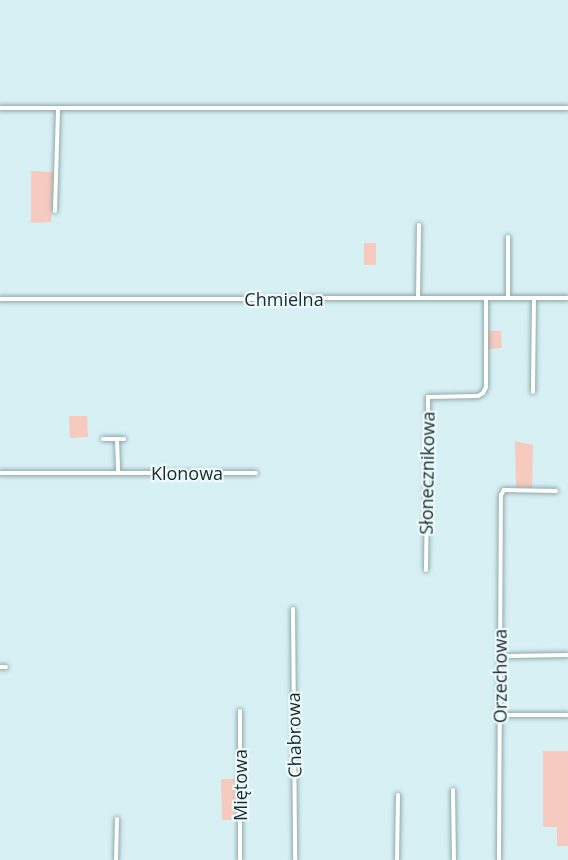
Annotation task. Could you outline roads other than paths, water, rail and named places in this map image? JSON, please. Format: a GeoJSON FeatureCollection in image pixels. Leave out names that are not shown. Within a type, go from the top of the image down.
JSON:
{"type":"FeatureCollection","features":[{"type":"Feature","properties":{"kind":"street"},"geometry":{"type":"LineString","coordinates":[[0,108],[568,108]]}},
{"type":"Feature","properties":{"kind":"street"},"geometry":{"type":"LineString","coordinates":[[55,211],[58,108]]}},
{"type":"Feature","properties":{"kind":"street"},"geometry":{"type":"LineString","coordinates":[[418,298],[419,225]]}},
{"type":"Feature","properties":{"kind":"street"},"geometry":{"type":"LineString","coordinates":[[508,237],[508,298]]}},
{"type":"Feature","properties":{"kind":"street","name":"Słonecznikowa"},"geometry":{"type":"LineString","coordinates":[[426,570],[428,397],[478,396],[483,393],[486,387],[486,298]]}},
{"type":"Feature","properties":{"kind":"street"},"geometry":{"type":"LineString","coordinates":[[533,392],[534,298]]}},
{"type":"Feature","properties":{"kind":"street","name":"Chmielna"},"geometry":{"type":"LineString","coordinates":[[0,299],[568,298]]}},
{"type":"Feature","properties":{"kind":"street"},"geometry":{"type":"LineString","coordinates":[[117,439],[118,473]]}},
{"type":"Feature","properties":{"kind":"street"},"geometry":{"type":"LineString","coordinates":[[103,440],[124,439]]}},
{"type":"Feature","properties":{"kind":"street","name":"Klonowa"},"geometry":{"type":"LineString","coordinates":[[0,472],[256,473]]}},
{"type":"Feature","properties":{"kind":"street","name":"Orzechowa"},"geometry":{"type":"LineString","coordinates":[[499,860],[502,492],[556,491]]}},
{"type":"Feature","properties":{"kind":"street","name":"Chabrowa"},"geometry":{"type":"LineString","coordinates":[[292,609],[295,860]]}},
{"type":"Feature","properties":{"kind":"street"},"geometry":{"type":"LineString","coordinates":[[500,656],[568,656]]}},
{"type":"Feature","properties":{"kind":"street","name":"Miętowa"},"geometry":{"type":"LineString","coordinates":[[240,711],[240,860]]}},
{"type":"Feature","properties":{"kind":"street"},"geometry":{"type":"LineString","coordinates":[[500,715],[568,715]]}},
{"type":"Feature","properties":{"kind":"street"},"geometry":{"type":"LineString","coordinates":[[453,790],[454,860]]}},
{"type":"Feature","properties":{"kind":"street"},"geometry":{"type":"LineString","coordinates":[[398,860],[399,795]]}},
{"type":"Feature","properties":{"kind":"street"},"geometry":{"type":"LineString","coordinates":[[116,860],[117,819]]}}]}
